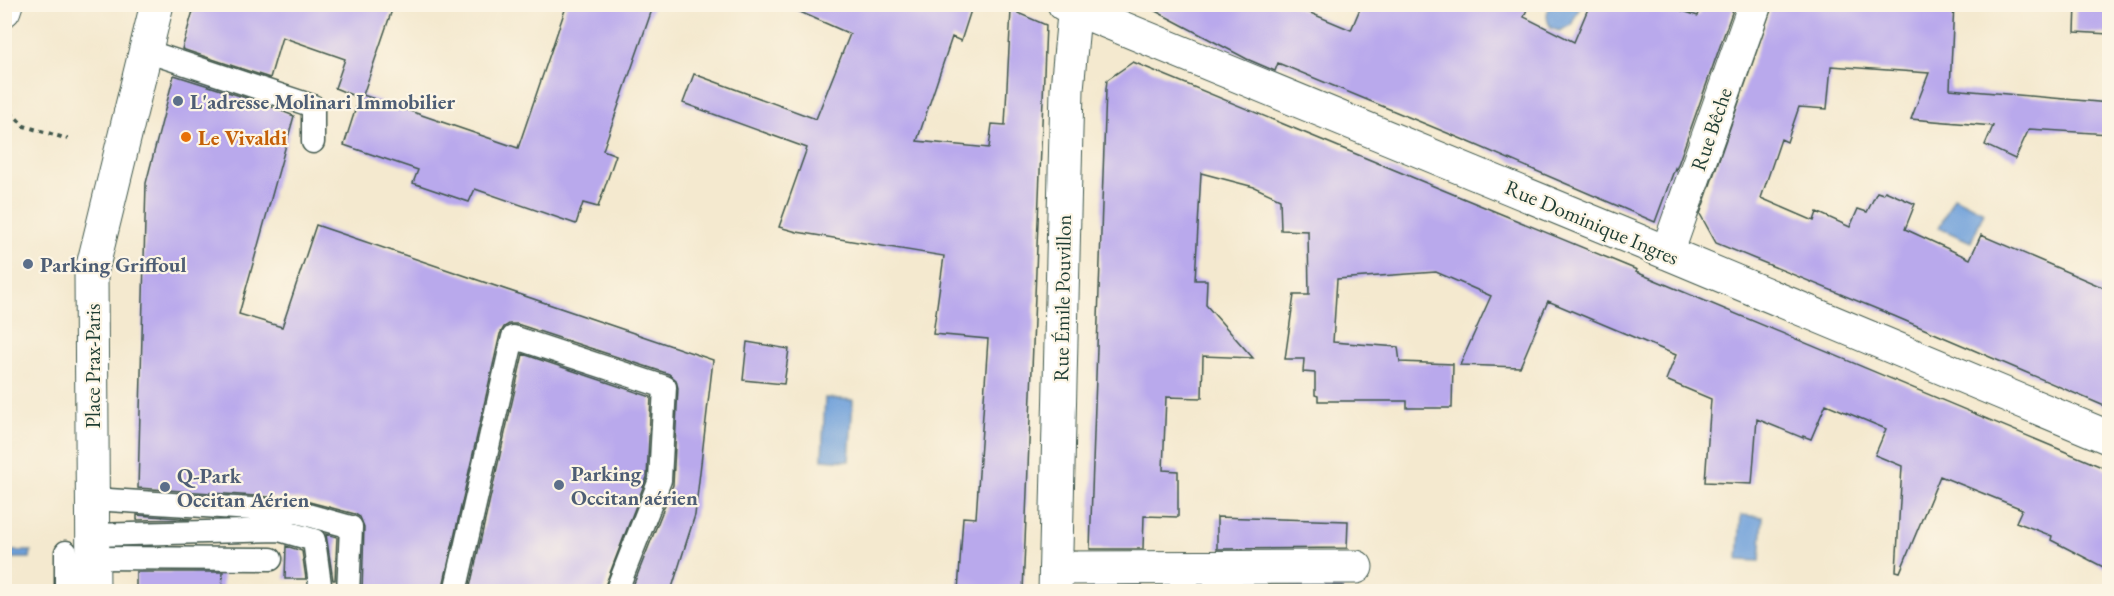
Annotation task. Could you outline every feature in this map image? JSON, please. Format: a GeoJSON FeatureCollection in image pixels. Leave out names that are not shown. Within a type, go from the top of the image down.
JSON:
{"type":"FeatureCollection","features":[{"type":"Feature","properties":{"kind":"street"},"geometry":{"type":"LineString","coordinates":[[4,10],[6,4]]}},
{"type":"Feature","properties":{"kind":"street","name":"Place Prax-Paris"},"geometry":{"type":"LineString","coordinates":[[93,591],[84,548],[106,499],[91,274],[157,4]]}},
{"type":"Feature","properties":{"kind":"street","name":"Rue Bêche"},"geometry":{"type":"LineString","coordinates":[[1667,253],[1755,4]]}},
{"type":"Feature","properties":{"kind":"street","name":"Rue Dominique Ingres"},"geometry":{"type":"LineString","coordinates":[[1071,6],[2109,438]]}},
{"type":"Feature","properties":{"kind":"street","name":"Rue Émile Pouvillon"},"geometry":{"type":"LineString","coordinates":[[1055,580],[1071,6]]}},
{"type":"Feature","properties":{"kind":"street"},"geometry":{"type":"LineString","coordinates":[[1055,580],[1356,567]]}},
{"type":"Feature","properties":{"kind":"lane"},"geometry":{"type":"LineString","coordinates":[[146,51],[314,106],[313,142]]}},
{"type":"Feature","properties":{"kind":"lane"},"geometry":{"type":"LineString","coordinates":[[455,591],[513,337],[665,387],[660,480],[616,591]]}},
{"type":"Feature","properties":{"kind":"lane"},"geometry":{"type":"LineString","coordinates":[[106,499],[160,489]]}},
{"type":"Feature","properties":{"kind":"lane"},"geometry":{"type":"LineString","coordinates":[[106,499],[297,512],[351,527],[348,591]]}},
{"type":"Feature","properties":{"kind":"lane"},"geometry":{"type":"LineString","coordinates":[[84,548],[279,530],[314,540],[321,591]]}},
{"type":"Feature","properties":{"kind":"lane"},"geometry":{"type":"LineString","coordinates":[[84,548],[271,559]]}},
{"type":"Feature","properties":{"kind":"lane"},"geometry":{"type":"LineString","coordinates":[[66,591],[84,548]]}},
{"type":"Feature","properties":{"kind":"path"},"geometry":{"type":"LineString","coordinates":[[4,105],[24,126],[68,139]]}},
{"type":"Feature","properties":{"kind":"water"},"geometry":{"type":"Polygon","coordinates":[[[1550,4],[1581,5],[1571,25],[1559,31],[1551,28],[1548,22],[1547,14],[1550,4]]]}},
{"type":"Feature","properties":{"kind":"water"},"geometry":{"type":"Polygon","coordinates":[[[1954,197],[1984,212],[1971,242],[1939,228],[1954,197]]]}},
{"type":"Feature","properties":{"kind":"water"},"geometry":{"type":"Polygon","coordinates":[[[825,398],[853,400],[849,461],[822,459],[825,398]]]}},
{"type":"Feature","properties":{"kind":"water"},"geometry":{"type":"Polygon","coordinates":[[[1741,515],[1763,517],[1760,561],[1738,560],[1741,515]]]}},
{"type":"Feature","properties":{"kind":"water"},"geometry":{"type":"Polygon","coordinates":[[[5,551],[31,551],[30,558],[5,558],[5,551]]]}},
{"type":"Feature","properties":{"kind":"building"},"geometry":{"type":"Polygon","coordinates":[[[195,4],[394,4],[363,95],[518,148],[567,4],[654,4],[603,150],[616,155],[598,207],[583,203],[576,224],[475,189],[469,202],[413,183],[418,170],[344,145],[359,98],[335,88],[345,59],[282,37],[270,78],[182,49],[195,4]]]}},
{"type":"Feature","properties":{"kind":"building"},"geometry":{"type":"Polygon","coordinates":[[[782,4],[973,4],[961,41],[952,37],[917,141],[989,148],[992,124],[1005,125],[1011,10],[1046,25],[1023,591],[958,591],[963,517],[976,518],[988,339],[933,334],[944,256],[797,232],[779,227],[807,148],[683,103],[694,74],[816,119],[850,34],[782,4]]]}},
{"type":"Feature","properties":{"kind":"building"},"geometry":{"type":"Polygon","coordinates":[[[1142,4],[1289,4],[1351,30],[1362,4],[1529,4],[1524,17],[1574,42],[1590,4],[1662,4],[1698,16],[1702,4],[1735,4],[1676,170],[1675,168],[1655,222],[1278,63],[1275,71],[1247,59],[1142,4]]]}},
{"type":"Feature","properties":{"kind":"building"},"geometry":{"type":"Polygon","coordinates":[[[1773,4],[1954,4],[1950,89],[2109,103],[2109,134],[2029,129],[2015,159],[1985,145],[1993,126],[1911,119],[1929,73],[1831,66],[1827,109],[1799,107],[1787,142],[1781,139],[1761,198],[1814,221],[1817,212],[1850,227],[1858,209],[1867,212],[1877,192],[1883,194],[1885,191],[1915,204],[1905,229],[1970,259],[1981,235],[2109,290],[2109,408],[1716,243],[1700,214],[1773,4]]]}},
{"type":"Feature","properties":{"kind":"building"},"geometry":{"type":"Polygon","coordinates":[[[2076,4],[2109,4],[2109,34],[2075,32],[2076,4]]]}},
{"type":"Feature","properties":{"kind":"building"},"geometry":{"type":"Polygon","coordinates":[[[1133,62],[1637,270],[1636,272],[2109,470],[2109,570],[2051,540],[2052,536],[2016,522],[2022,509],[1940,476],[1900,572],[1896,571],[1902,466],[1875,455],[1886,429],[1826,404],[1811,439],[1803,436],[1803,438],[1757,419],[1752,484],[1705,482],[1711,399],[1666,380],[1676,355],[1548,301],[1520,367],[1460,365],[1491,296],[1436,272],[1337,279],[1333,342],[1398,347],[1400,362],[1453,364],[1452,408],[1407,408],[1407,401],[1318,401],[1318,396],[1315,395],[1315,373],[1303,372],[1304,359],[1285,359],[1294,295],[1309,295],[1308,231],[1281,230],[1280,199],[1254,187],[1201,173],[1195,280],[1207,280],[1206,305],[1253,358],[1203,356],[1202,398],[1166,397],[1163,470],[1178,471],[1178,517],[1144,516],[1143,549],[1090,549],[1106,89],[1107,80],[1133,62]]]}},
{"type":"Feature","properties":{"kind":"building"},"geometry":{"type":"Polygon","coordinates":[[[174,75],[262,103],[294,116],[239,314],[282,327],[316,225],[713,360],[695,515],[671,591],[631,591],[673,485],[678,388],[676,380],[669,374],[517,324],[509,324],[500,334],[442,591],[362,591],[364,527],[360,517],[355,514],[298,499],[138,488],[146,183],[174,75]]]}},
{"type":"Feature","properties":{"kind":"building"},"geometry":{"type":"Polygon","coordinates":[[[747,342],[789,349],[784,384],[743,380],[747,342]]]}},
{"type":"Feature","properties":{"kind":"building"},"geometry":{"type":"Polygon","coordinates":[[[523,354],[651,397],[647,477],[603,591],[469,591],[523,354]]]}},
{"type":"Feature","properties":{"kind":"building"},"geometry":{"type":"Polygon","coordinates":[[[137,515],[192,519],[137,520],[137,515]]]}},
{"type":"Feature","properties":{"kind":"building"},"geometry":{"type":"Polygon","coordinates":[[[1217,517],[1348,521],[1347,548],[1217,549],[1217,517]]]}},
{"type":"Feature","properties":{"kind":"building"},"geometry":{"type":"Polygon","coordinates":[[[326,534],[337,537],[335,580],[333,580],[326,534]]]}},
{"type":"Feature","properties":{"kind":"building"},"geometry":{"type":"Polygon","coordinates":[[[286,546],[302,551],[306,579],[285,579],[286,546]]]}},
{"type":"Feature","properties":{"kind":"building"},"geometry":{"type":"Polygon","coordinates":[[[136,572],[223,572],[222,591],[136,591],[136,572]]]}},
{"type":"Feature","properties":{"kind":"building"},"geometry":{"type":"Polygon","coordinates":[[[1142,586],[1142,591],[1089,591],[1089,587],[1142,586]]]}},
{"type":"Feature","properties":{"kind":"building"},"geometry":{"type":"Polygon","coordinates":[[[1216,586],[1343,586],[1343,591],[1216,591],[1216,586]]]}},
{"type":"Feature","properties":{"kind":"place","name":"L'adresse Molinari Immobilier"},"geometry":{"type":"Point","coordinates":[178,101]}},
{"type":"Feature","properties":{"kind":"place","name":"Le Vivaldi"},"geometry":{"type":"Point","coordinates":[186,137]}},
{"type":"Feature","properties":{"kind":"place","name":"Parking Griffoul"},"geometry":{"type":"Point","coordinates":[28,264]}},
{"type":"Feature","properties":{"kind":"place","name":"Parking Occitan aérien"},"geometry":{"type":"Point","coordinates":[559,485]}},
{"type":"Feature","properties":{"kind":"place","name":"Q-Park Occitan Aérien"},"geometry":{"type":"Point","coordinates":[165,487]}}]}
